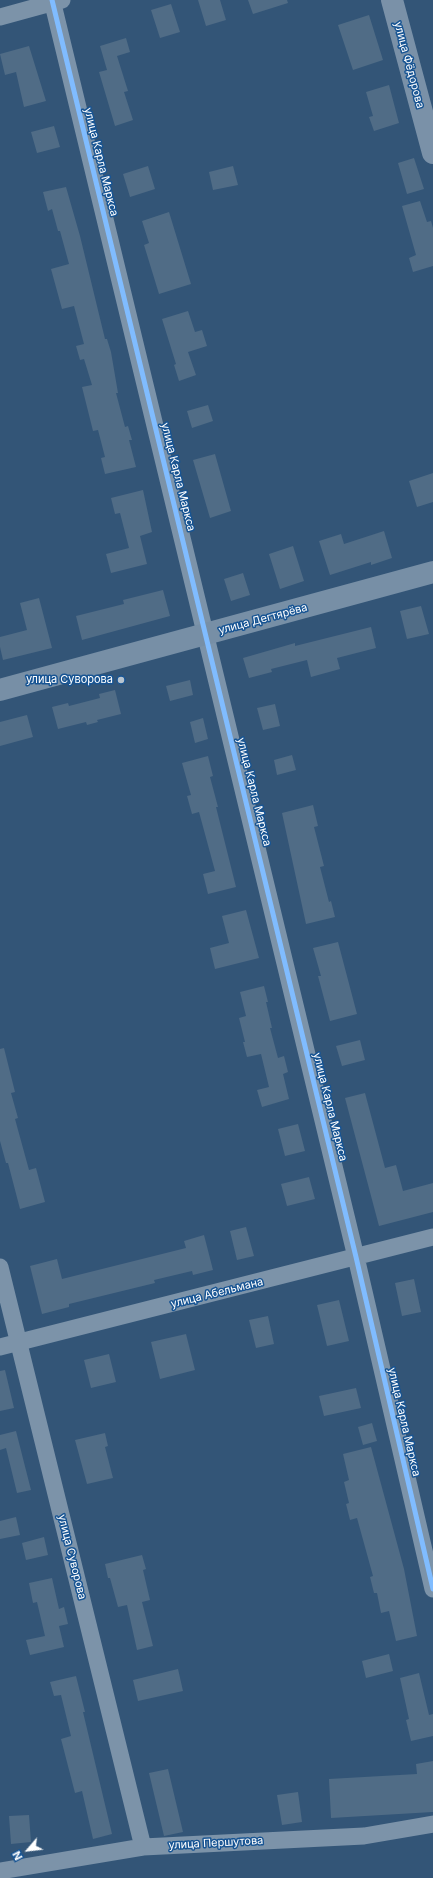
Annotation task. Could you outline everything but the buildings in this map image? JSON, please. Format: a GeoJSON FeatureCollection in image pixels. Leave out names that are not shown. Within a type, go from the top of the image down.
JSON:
{"type":"FeatureCollection","features":[{"type":"Feature","properties":{"kind":"main road","name":"улица Фёдорова"},"geometry":{"type":"LineString","coordinates":[[392,0],[433,153]]}},
{"type":"Feature","properties":{"kind":"main road","name":"улица Дегтярёва"},"geometry":{"type":"LineString","coordinates":[[0,690],[433,572]]}},
{"type":"Feature","properties":{"kind":"street"},"geometry":{"type":"LineString","coordinates":[[0,16],[55,1]]}},
{"type":"Feature","properties":{"kind":"street","name":"улица Карла Маркса"},"geometry":{"type":"LineString","coordinates":[[55,1],[205,634],[356,1258],[433,1590]]}},
{"type":"Feature","properties":{"kind":"street","name":"улица Абельмана"},"geometry":{"type":"LineString","coordinates":[[0,1347],[356,1258],[433,1237]]}},
{"type":"Feature","properties":{"kind":"street","name":"улица Суворова"},"geometry":{"type":"LineString","coordinates":[[0,1267],[143,1847]]}},
{"type":"Feature","properties":{"kind":"street","name":"улица Першутова"},"geometry":{"type":"LineString","coordinates":[[0,1870],[143,1847],[364,1836],[433,1824]]}},
{"type":"Feature","properties":{"kind":"cycle path"},"geometry":{"type":"LineString","coordinates":[[52,0],[356,1257],[433,1589]]}},
{"type":"Feature","properties":{"kind":"place","name":"улица Суворова"},"geometry":{"type":"Point","coordinates":[121,680]}}]}
